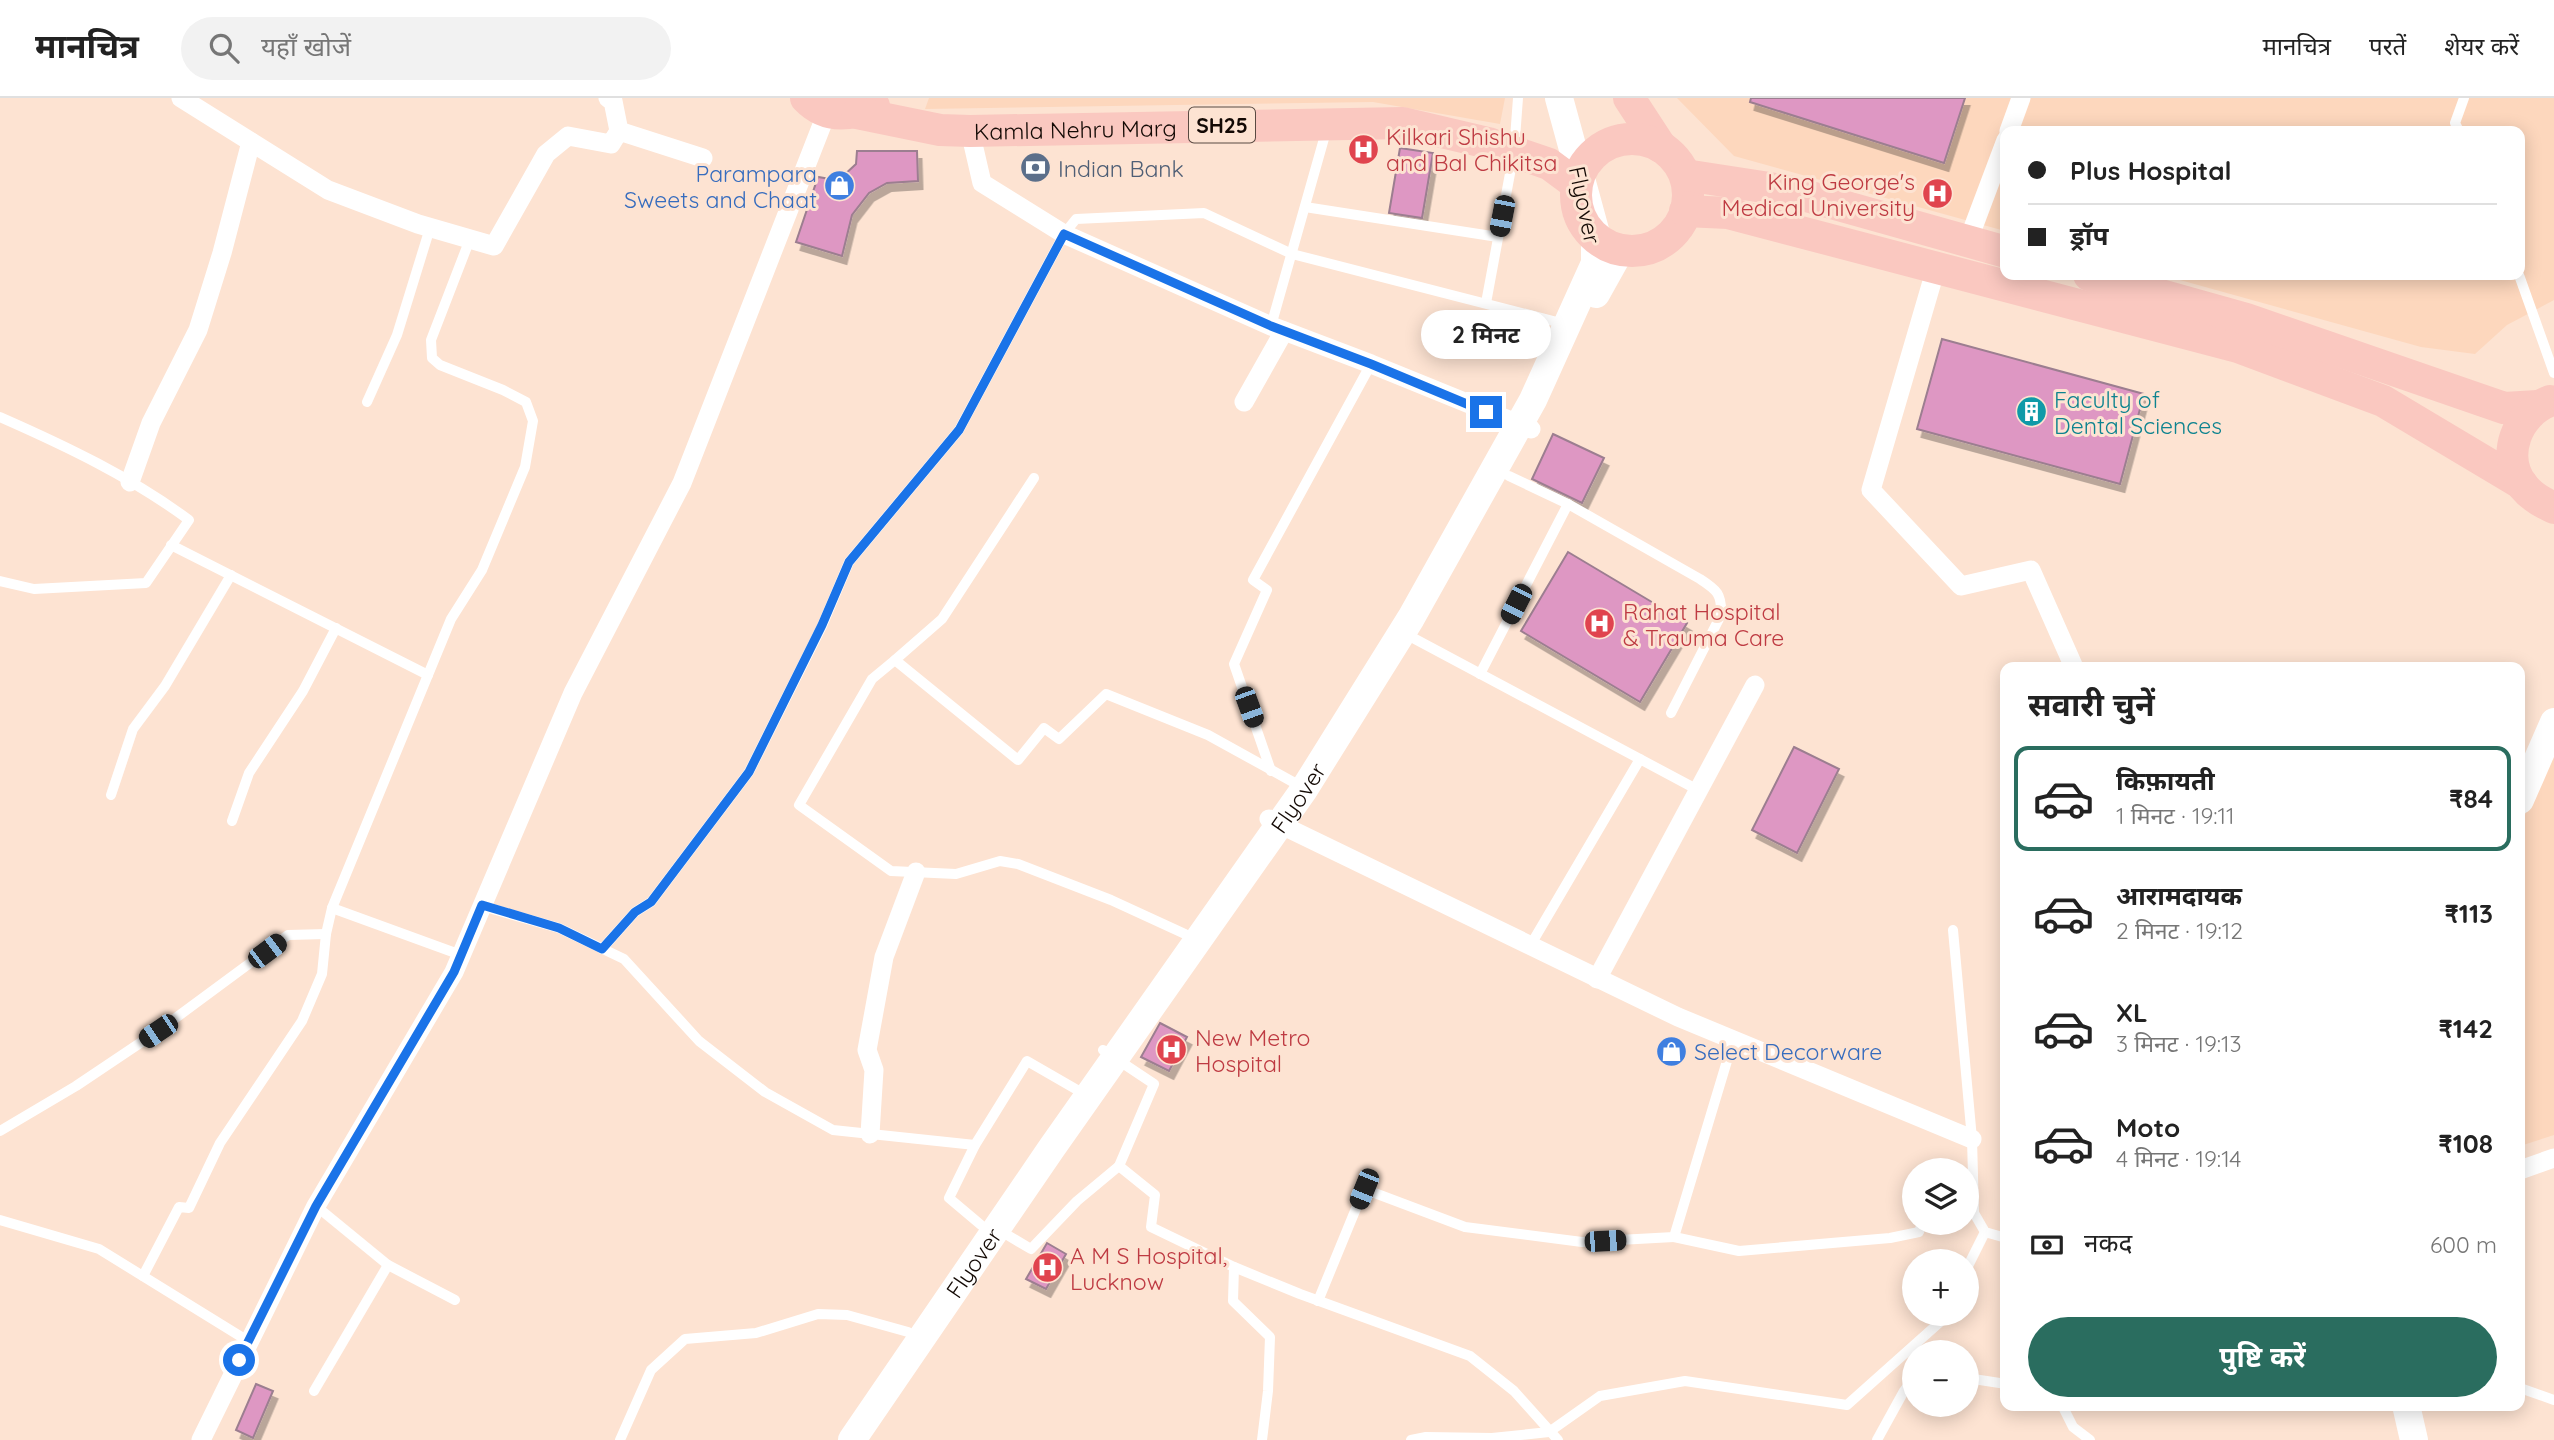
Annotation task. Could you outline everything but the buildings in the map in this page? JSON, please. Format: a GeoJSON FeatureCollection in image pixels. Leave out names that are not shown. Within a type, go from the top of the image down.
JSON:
{"type":"FeatureCollection","features":[{"type":"Feature","properties":{"kind":"main road","name":"Flyover"},"geometry":{"type":"LineString","coordinates":[[852,1440],[1051,1149],[1303,791],[1411,618],[1533,400],[1595,263],[1595,230],[1559,98]]}},
{"type":"Feature","properties":{"kind":"main road"},"geometry":{"type":"LineString","coordinates":[[1629,98],[1661,146],[1680,165],[1688,184],[1688,207],[1678,228],[1663,243],[1645,251],[1620,251],[1598,241],[1584,226],[1576,206],[1576,184],[1584,165],[1601,148],[1625,139],[1644,140],[1661,146]]}},
{"type":"Feature","properties":{"kind":"main road","name":"Kamla Nehru Marg"},"geometry":{"type":"LineString","coordinates":[[843,105],[940,130],[970,131],[1403,123],[1488,143],[1549,164],[1576,184]]}},
{"type":"Feature","properties":{"kind":"main road"},"geometry":{"type":"LineString","coordinates":[[1685,175],[1789,191],[2000,250]]}},
{"type":"Feature","properties":{"kind":"main road"},"geometry":{"type":"LineString","coordinates":[[1685,211],[1728,214],[2238,346],[2384,401],[2522,484],[2536,499],[2554,508]]}},
{"type":"Feature","properties":{"kind":"main road"},"geometry":{"type":"LineString","coordinates":[[1293,783],[1415,639],[1509,477],[1529,386],[1583,260],[1584,226]]}},
{"type":"Feature","properties":{"kind":"main road"},"geometry":{"type":"LineString","coordinates":[[834,1440],[981,1225],[1087,1096],[1279,823],[1293,783],[1328,732],[1443,544],[1521,426],[1620,251]]}},
{"type":"Feature","properties":{"kind":"main road"},"geometry":{"type":"LineString","coordinates":[[2107,280],[2246,319],[2504,408],[2546,402]]}},
{"type":"Feature","properties":{"kind":"main road"},"geometry":{"type":"LineString","coordinates":[[2142,322],[2148,291]]}},
{"type":"Feature","properties":{"kind":"main road"},"geometry":{"type":"LineString","coordinates":[[2522,484],[2514,463],[2514,441],[2521,422],[2546,402]]}},
{"type":"Feature","properties":{"kind":"main road"},"geometry":{"type":"LineString","coordinates":[[2525,788],[2554,721]]}},
{"type":"Feature","properties":{"kind":"main road"},"geometry":{"type":"LineString","coordinates":[[1114,1057],[1185,934],[1279,823]]}},
{"type":"Feature","properties":{"kind":"main road"},"geometry":{"type":"LineString","coordinates":[[872,1440],[1009,1236],[1087,1096]]}},
{"type":"Feature","properties":{"kind":"main road"},"geometry":{"type":"LineString","coordinates":[[2407,1411],[2414,1440]]}},
{"type":"Feature","properties":{"kind":"street"},"geometry":{"type":"LineString","coordinates":[[181,98],[328,190],[430,228],[494,246],[546,154],[568,136],[611,144],[619,131],[613,101],[608,98]]}},
{"type":"Feature","properties":{"kind":"street"},"geometry":{"type":"LineString","coordinates":[[2011,126],[2021,98]]}},
{"type":"Feature","properties":{"kind":"street"},"geometry":{"type":"LineString","coordinates":[[201,1440],[316,1206],[454,972],[573,693],[682,483],[843,105]]}},
{"type":"Feature","properties":{"kind":"street"},"geometry":{"type":"LineString","coordinates":[[619,131],[703,158]]}},
{"type":"Feature","properties":{"kind":"street"},"geometry":{"type":"LineString","coordinates":[[970,131],[982,183],[1064,234],[1278,328],[1521,426]]}},
{"type":"Feature","properties":{"kind":"street"},"geometry":{"type":"LineString","coordinates":[[130,482],[151,423],[198,330],[222,253],[251,142]]}},
{"type":"Feature","properties":{"kind":"street"},"geometry":{"type":"LineString","coordinates":[[1968,241],[2000,157]]}},
{"type":"Feature","properties":{"kind":"street"},"geometry":{"type":"LineString","coordinates":[[1936,268],[1871,490],[1961,586],[2031,570],[2072,662]]}},
{"type":"Feature","properties":{"kind":"street"},"geometry":{"type":"LineString","coordinates":[[1244,402],[1278,328]]}},
{"type":"Feature","properties":{"kind":"street"},"geometry":{"type":"LineString","coordinates":[[1597,979],[1755,685]]}},
{"type":"Feature","properties":{"kind":"street"},"geometry":{"type":"LineString","coordinates":[[1279,823],[1597,979],[1734,1041],[1972,1139]]}},
{"type":"Feature","properties":{"kind":"street"},"geometry":{"type":"LineString","coordinates":[[870,1134],[874,1070],[867,1050],[884,957],[916,872]]}},
{"type":"Feature","properties":{"kind":"street"},"geometry":{"type":"LineString","coordinates":[[2525,1168],[2554,1158]]}},
{"type":"Feature","properties":{"kind":"lane"},"geometry":{"type":"LineString","coordinates":[[1486,303],[1514,152],[1518,98]]}},
{"type":"Feature","properties":{"kind":"lane"},"geometry":{"type":"LineString","coordinates":[[2456,126],[2455,123],[2464,98]]}},
{"type":"Feature","properties":{"kind":"lane"},"geometry":{"type":"LineString","coordinates":[[1278,328],[1292,254],[1328,123]]}},
{"type":"Feature","properties":{"kind":"lane"},"geometry":{"type":"LineString","coordinates":[[1304,207],[1498,237]]}},
{"type":"Feature","properties":{"kind":"lane"},"geometry":{"type":"LineString","coordinates":[[602,949],[635,912],[651,902],[749,772],[822,625],[849,562],[959,430],[1064,234],[1076,219],[1204,213],[1292,254],[1557,322]]}},
{"type":"Feature","properties":{"kind":"lane"},"geometry":{"type":"LineString","coordinates":[[367,402],[397,335],[430,228]]}},
{"type":"Feature","properties":{"kind":"lane"},"geometry":{"type":"LineString","coordinates":[[143,1276],[179,1207],[189,1208],[220,1143],[302,1021],[322,974],[332,908],[451,619],[482,570],[525,467],[533,421],[526,402],[440,365],[432,358],[431,340],[470,239]]}},
{"type":"Feature","properties":{"kind":"lane"},"geometry":{"type":"LineString","coordinates":[[2521,280],[2554,373]]}},
{"type":"Feature","properties":{"kind":"lane"},"geometry":{"type":"LineString","coordinates":[[1293,783],[1234,664],[1267,590],[1253,580],[1371,364]]}},
{"type":"Feature","properties":{"kind":"lane"},"geometry":{"type":"LineString","coordinates":[[0,418],[65,445],[162,500],[189,520],[146,583],[34,589],[0,581]]}},
{"type":"Feature","properties":{"kind":"lane"},"geometry":{"type":"LineString","coordinates":[[1509,477],[1568,504],[1715,589],[1722,601],[1721,615],[1671,713]]}},
{"type":"Feature","properties":{"kind":"lane"},"geometry":{"type":"LineString","coordinates":[[1034,478],[942,619],[872,679],[799,805],[891,871],[956,874],[1000,861],[1018,864],[1111,900],[1185,934]]}},
{"type":"Feature","properties":{"kind":"lane"},"geometry":{"type":"LineString","coordinates":[[1480,674],[1568,504]]}},
{"type":"Feature","properties":{"kind":"lane"},"geometry":{"type":"LineString","coordinates":[[172,545],[428,675]]}},
{"type":"Feature","properties":{"kind":"lane"},"geometry":{"type":"LineString","coordinates":[[111,795],[133,729],[165,686],[231,575]]}},
{"type":"Feature","properties":{"kind":"lane"},"geometry":{"type":"LineString","coordinates":[[232,821],[249,773],[303,691],[336,628]]}},
{"type":"Feature","properties":{"kind":"lane"},"geometry":{"type":"LineString","coordinates":[[1415,639],[1698,790]]}},
{"type":"Feature","properties":{"kind":"lane"},"geometry":{"type":"LineString","coordinates":[[895,660],[1018,760],[1044,728],[1059,739],[1106,694],[1208,735],[1293,783]]}},
{"type":"Feature","properties":{"kind":"lane"},"geometry":{"type":"LineString","coordinates":[[1529,946],[1640,759]]}},
{"type":"Feature","properties":{"kind":"lane"},"geometry":{"type":"LineString","coordinates":[[482,905],[559,928],[624,959],[699,1041],[765,1092],[833,1130],[975,1145]]}},
{"type":"Feature","properties":{"kind":"lane"},"geometry":{"type":"LineString","coordinates":[[332,908],[461,956]]}},
{"type":"Feature","properties":{"kind":"lane"},"geometry":{"type":"LineString","coordinates":[[1952,930],[1972,1158]]}},
{"type":"Feature","properties":{"kind":"lane"},"geometry":{"type":"LineString","coordinates":[[0,1131],[76,1086],[158,1031],[288,935],[326,934]]}},
{"type":"Feature","properties":{"kind":"lane"},"geometry":{"type":"LineString","coordinates":[[1674,1237],[1734,1041]]}},
{"type":"Feature","properties":{"kind":"lane"},"geometry":{"type":"LineString","coordinates":[[1009,1236],[1031,1249],[1077,1201],[1119,1166],[1154,1084],[1114,1057]]}},
{"type":"Feature","properties":{"kind":"lane"},"geometry":{"type":"LineString","coordinates":[[981,1225],[949,1198],[975,1145],[1027,1061],[1087,1096]]}},
{"type":"Feature","properties":{"kind":"lane"},"geometry":{"type":"LineString","coordinates":[[1119,1166],[1155,1195],[1151,1227],[1234,1267],[1318,1301],[1470,1356],[1514,1391],[1558,1440]]}},
{"type":"Feature","properties":{"kind":"lane"},"geometry":{"type":"LineString","coordinates":[[1318,1301],[1364,1189],[1465,1227],[1582,1242],[1674,1237],[1739,1251],[1904,1235]]}},
{"type":"Feature","properties":{"kind":"lane"},"geometry":{"type":"LineString","coordinates":[[316,1206],[388,1265],[455,1300]]}},
{"type":"Feature","properties":{"kind":"lane"},"geometry":{"type":"LineString","coordinates":[[0,1220],[99,1249],[248,1341]]}},
{"type":"Feature","properties":{"kind":"lane"},"geometry":{"type":"LineString","coordinates":[[1979,1223],[1985,1231],[2000,1236]]}},
{"type":"Feature","properties":{"kind":"lane"},"geometry":{"type":"LineString","coordinates":[[1976,1249],[1985,1231]]}},
{"type":"Feature","properties":{"kind":"lane"},"geometry":{"type":"LineString","coordinates":[[314,1391],[388,1265]]}},
{"type":"Feature","properties":{"kind":"lane"},"geometry":{"type":"LineString","coordinates":[[1234,1267],[1233,1301],[1270,1337],[1268,1391],[1262,1440]]}},
{"type":"Feature","properties":{"kind":"lane"},"geometry":{"type":"LineString","coordinates":[[620,1440],[651,1370],[685,1339],[756,1333],[818,1314],[847,1315],[908,1332]]}},
{"type":"Feature","properties":{"kind":"lane"},"geometry":{"type":"LineString","coordinates":[[1411,1440],[1426,1437],[1492,1438],[1549,1432],[1600,1396],[1685,1381],[1847,1405],[1936,1326]]}},
{"type":"Feature","properties":{"kind":"lane"},"geometry":{"type":"LineString","coordinates":[[1979,1380],[2000,1383]]}},
{"type":"Feature","properties":{"kind":"lane"},"geometry":{"type":"LineString","coordinates":[[2525,1390],[2554,1400]]}},
{"type":"Feature","properties":{"kind":"lane"},"geometry":{"type":"LineString","coordinates":[[1877,1440],[1902,1393]]}},
{"type":"Feature","properties":{"kind":"lane"},"geometry":{"type":"LineString","coordinates":[[2065,1411],[2073,1427],[2090,1440]]}},
{"type":"Feature","properties":{"kind":"shaded area"},"geometry":{"type":"Polygon","coordinates":[[[929,98],[1505,98],[1500,124],[1373,102],[925,109],[929,98]]]}},
{"type":"Feature","properties":{"kind":"shaded area","name":"King George's Medical University"},"geometry":{"type":"Polygon","coordinates":[[[1677,98],[2554,98],[2554,300],[2507,325],[2475,354],[2421,347],[2180,280],[2525,280],[2525,126],[2000,126],[2000,230],[1734,156],[1677,98]]]}},
{"type":"Feature","properties":{"kind":"shaded area"},"geometry":{"type":"Polygon","coordinates":[[[2554,750],[2554,1135],[2525,1144],[2525,815],[2554,750]]]}},
{"type":"Feature","properties":{"kind":"place","name":"Kilkari Shishu and Bal Chikitsa"},"geometry":{"type":"Point","coordinates":[1363,149]}},
{"type":"Feature","properties":{"kind":"place","name":"Indian Bank"},"geometry":{"type":"Point","coordinates":[1035,168]}},
{"type":"Feature","properties":{"kind":"place","name":"Parampara Sweets and Chaat"},"geometry":{"type":"Point","coordinates":[840,186]}},
{"type":"Feature","properties":{"kind":"place","name":"King George's Medical University"},"geometry":{"type":"Point","coordinates":[1938,194]}},
{"type":"Feature","properties":{"kind":"place","name":"Faculty of Dental Sciences"},"geometry":{"type":"Point","coordinates":[2031,412]}},
{"type":"Feature","properties":{"kind":"place","name":"Rahat Hospital & Trauma Care"},"geometry":{"type":"Point","coordinates":[1600,624]}},
{"type":"Feature","properties":{"kind":"place","name":"New Metro Hospital"},"geometry":{"type":"Point","coordinates":[1172,1050]}},
{"type":"Feature","properties":{"kind":"place","name":"Select Decorware"},"geometry":{"type":"Point","coordinates":[1671,1051]}},
{"type":"Feature","properties":{"kind":"place","name":"A M S Hospital, Lucknow"},"geometry":{"type":"Point","coordinates":[1047,1268]}},
{"type":"Feature","properties":{"kind":"route"},"geometry":{"type":"LineString","coordinates":[[239,1360],[316,1206],[454,972],[482,905],[559,928],[602,949],[635,912],[651,902],[749,772],[822,625],[849,562],[959,430],[1064,234],[1271,326],[1486,412]]}}]}
